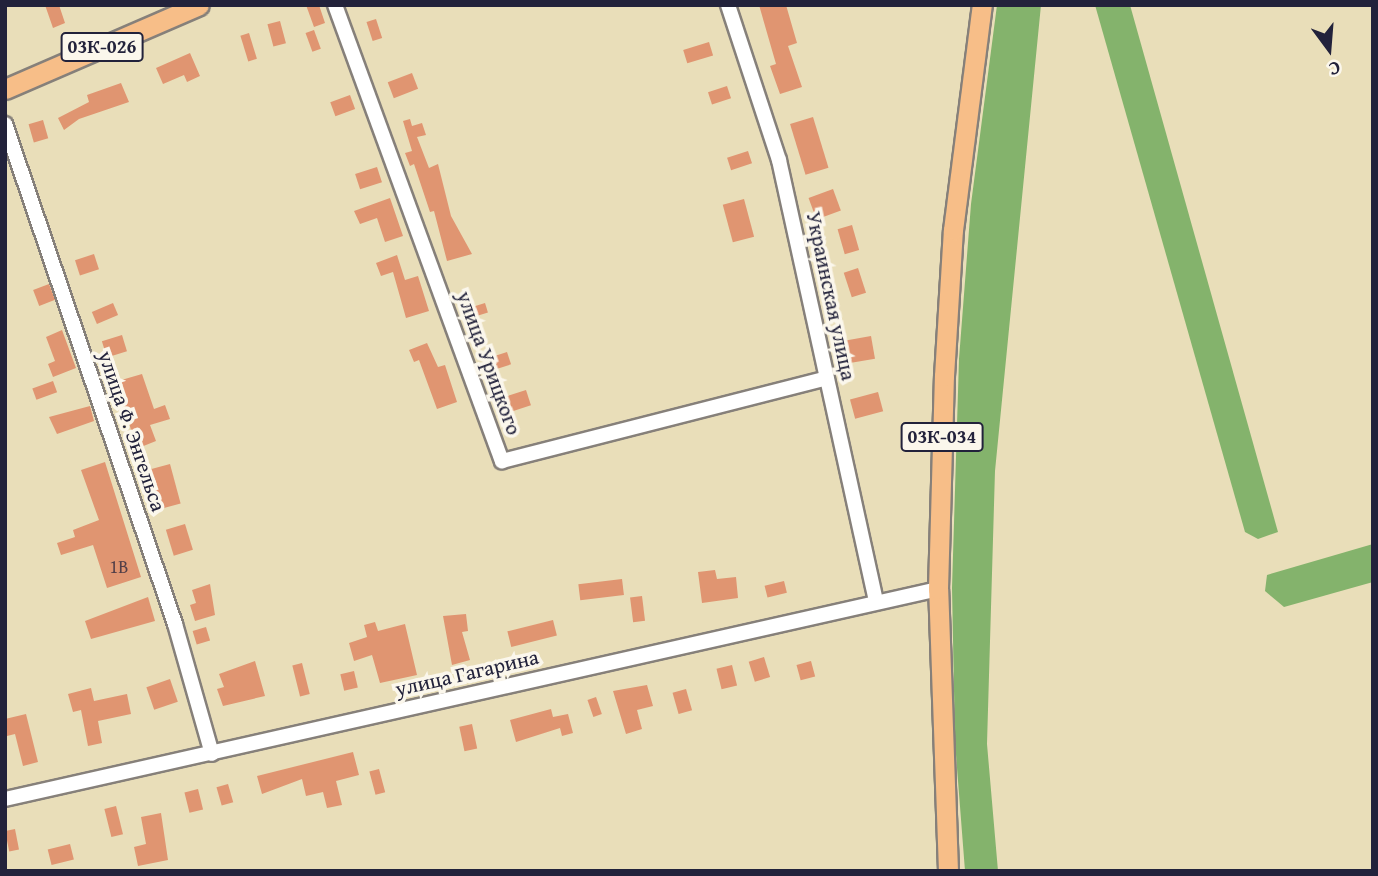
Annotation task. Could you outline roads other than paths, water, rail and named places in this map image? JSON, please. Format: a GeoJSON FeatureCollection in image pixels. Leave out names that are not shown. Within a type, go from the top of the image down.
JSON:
{"type":"FeatureCollection","features":[{"type":"Feature","properties":{"kind":"main road","name":"03К-026"},"geometry":{"type":"LineString","coordinates":[[5,89],[199,5]]}},
{"type":"Feature","properties":{"kind":"main road","name":"03К-034"},"geometry":{"type":"LineString","coordinates":[[948,871],[938,589],[947,299],[982,5]]}},
{"type":"Feature","properties":{"kind":"street","name":"улица Урицкого"},"geometry":{"type":"LineString","coordinates":[[335,5],[502,461],[827,378]]}},
{"type":"Feature","properties":{"kind":"street","name":"Украинская улица"},"geometry":{"type":"LineString","coordinates":[[728,5],[779,159],[876,600]]}},
{"type":"Feature","properties":{"kind":"street","name":"улица Ф. Энгельса"},"geometry":{"type":"LineString","coordinates":[[5,124],[175,624],[212,754]]}},
{"type":"Feature","properties":{"kind":"street","name":"улица Гагарина"},"geometry":{"type":"LineString","coordinates":[[5,799],[212,754],[876,600],[938,589]]}}]}
